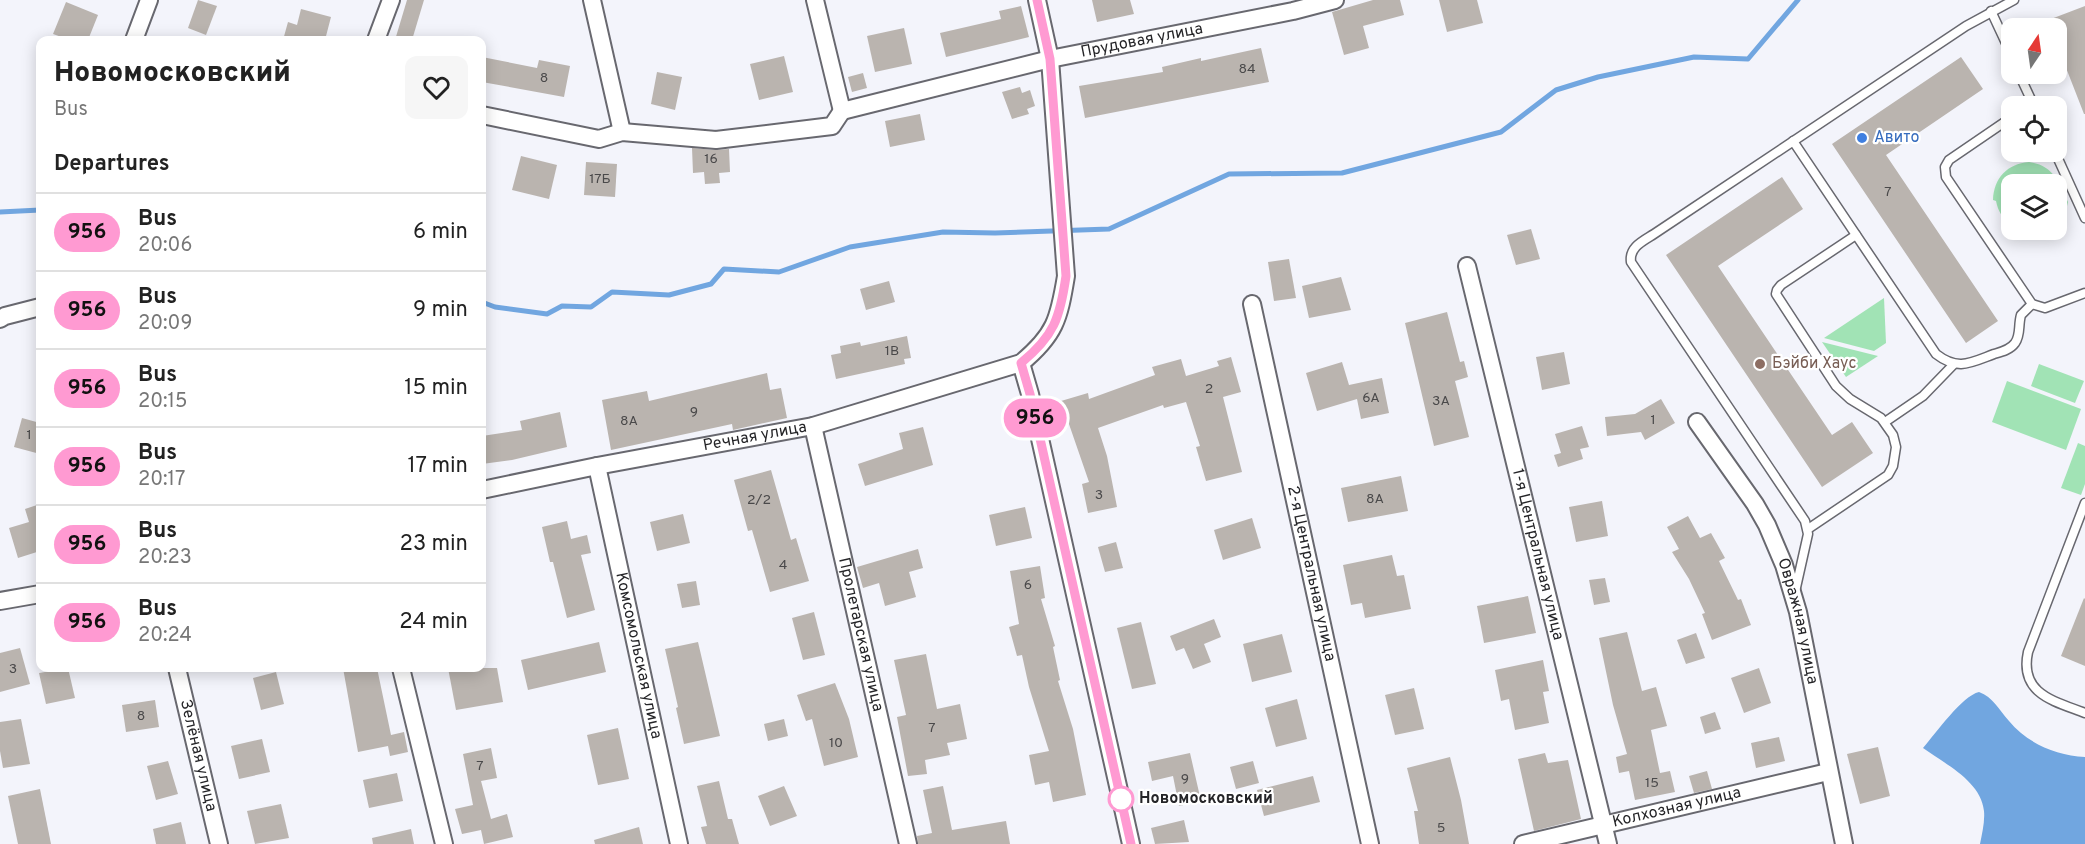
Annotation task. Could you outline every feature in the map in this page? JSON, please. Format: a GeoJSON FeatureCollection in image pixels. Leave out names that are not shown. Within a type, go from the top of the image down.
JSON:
{"type":"FeatureCollection","features":[{"type":"Feature","properties":{"kind":"street"},"geometry":{"type":"LineString","coordinates":[[136,36],[149,0]]}},
{"type":"Feature","properties":{"kind":"street"},"geometry":{"type":"LineString","coordinates":[[377,36],[390,0]]}},
{"type":"Feature","properties":{"kind":"street"},"geometry":{"type":"LineString","coordinates":[[592,0],[622,132]]}},
{"type":"Feature","properties":{"kind":"street"},"geometry":{"type":"LineString","coordinates":[[486,116],[599,139],[622,132],[716,140],[832,126],[842,111],[815,0]]}},
{"type":"Feature","properties":{"kind":"street"},"geometry":{"type":"LineString","coordinates":[[1037,0],[1050,59],[1066,276],[1061,307],[1053,328],[1040,347],[1021,363],[1030,394],[1131,844]]}},
{"type":"Feature","properties":{"kind":"street","name":"Прудовая улица"},"geometry":{"type":"LineString","coordinates":[[842,111],[1050,59],[1292,6],[1335,0]]}},
{"type":"Feature","properties":{"kind":"street","name":"1-я Центральная улица"},"geometry":{"type":"LineString","coordinates":[[1467,266],[1608,844]]}},
{"type":"Feature","properties":{"kind":"street","name":"2-я Центральная улица"},"geometry":{"type":"LineString","coordinates":[[1252,304],[1370,844]]}},
{"type":"Feature","properties":{"kind":"street"},"geometry":{"type":"LineString","coordinates":[[0,320],[5,316],[36,308]]}},
{"type":"Feature","properties":{"kind":"street","name":"Речная улица"},"geometry":{"type":"LineString","coordinates":[[486,489],[813,426],[1021,363]]}},
{"type":"Feature","properties":{"kind":"street","name":"Овражная улица"},"geometry":{"type":"LineString","coordinates":[[1697,422],[1755,504],[1767,525],[1784,565],[1794,597],[1844,844]]}},
{"type":"Feature","properties":{"kind":"street","name":"Пролетарская улица"},"geometry":{"type":"LineString","coordinates":[[813,426],[908,844]]}},
{"type":"Feature","properties":{"kind":"street","name":"Комсомольская улица"},"geometry":{"type":"LineString","coordinates":[[597,466],[679,844]]}},
{"type":"Feature","properties":{"kind":"street"},"geometry":{"type":"LineString","coordinates":[[0,601],[36,595]]}},
{"type":"Feature","properties":{"kind":"street","name":"Зелёная улица"},"geometry":{"type":"LineString","coordinates":[[178,672],[219,844]]}},
{"type":"Feature","properties":{"kind":"street"},"geometry":{"type":"LineString","coordinates":[[402,672],[444,844]]}},
{"type":"Feature","properties":{"kind":"street","name":"Колхозная улица"},"geometry":{"type":"LineString","coordinates":[[1523,844],[1828,772]]}},
{"type":"Feature","properties":{"kind":"lane"},"geometry":{"type":"LineString","coordinates":[[1794,597],[1808,529],[1805,520],[1631,262],[1630,256],[1634,248],[1793,141],[1966,26],[2014,0]]}},
{"type":"Feature","properties":{"kind":"lane"},"geometry":{"type":"LineString","coordinates":[[1991,11],[2001,32]]}},
{"type":"Feature","properties":{"kind":"lane"},"geometry":{"type":"LineString","coordinates":[[2001,125],[1949,160],[1945,172],[1946,177],[2032,304],[2045,308],[2085,293]]}},
{"type":"Feature","properties":{"kind":"lane"},"geometry":{"type":"LineString","coordinates":[[1793,141],[1935,354],[1954,364],[1968,364],[2011,348],[2019,336],[2021,315],[2032,304]]}},
{"type":"Feature","properties":{"kind":"lane"},"geometry":{"type":"LineString","coordinates":[[2060,162],[2085,218]]}},
{"type":"Feature","properties":{"kind":"lane"},"geometry":{"type":"LineString","coordinates":[[1808,529],[1888,475],[1893,466],[1896,447],[1893,435],[1885,422],[1850,399],[1836,386],[1776,294],[1781,285],[1856,235]]}},
{"type":"Feature","properties":{"kind":"lane"},"geometry":{"type":"LineString","coordinates":[[1885,422],[1923,396],[1954,364]]}},
{"type":"Feature","properties":{"kind":"lane"},"geometry":{"type":"LineString","coordinates":[[2085,503],[2028,652],[2026,665],[2030,681],[2044,697],[2085,713]]}},
{"type":"Feature","properties":{"kind":"green space"},"geometry":{"type":"Polygon","coordinates":[[[2021,163],[2037,164],[2052,174],[2003,174],[2021,163]]]}},
{"type":"Feature","properties":{"kind":"green space"},"geometry":{"type":"Polygon","coordinates":[[[2001,176],[2001,214],[1996,201],[1993,200],[2001,176]]]}},
{"type":"Feature","properties":{"kind":"green space"},"geometry":{"type":"Polygon","coordinates":[[[1884,298],[1886,343],[1874,351],[1824,338],[1884,298]]]}},
{"type":"Feature","properties":{"kind":"green space"},"geometry":{"type":"Polygon","coordinates":[[[1822,342],[1878,356],[1846,377],[1822,342]]]}},
{"type":"Feature","properties":{"kind":"green space"},"geometry":{"type":"Polygon","coordinates":[[[2039,364],[2084,381],[2075,403],[2031,386],[2039,364]]]}},
{"type":"Feature","properties":{"kind":"green space"},"geometry":{"type":"Polygon","coordinates":[[[2007,381],[2081,409],[2066,450],[1992,422],[2007,381]]]}},
{"type":"Feature","properties":{"kind":"green space"},"geometry":{"type":"Polygon","coordinates":[[[2078,443],[2085,446],[2085,484],[2081,495],[2061,488],[2078,443]]]}},
{"type":"Feature","properties":{"kind":"water"},"geometry":{"type":"Polygon","coordinates":[[[1979,692],[1992,700],[2017,729],[2034,742],[2053,751],[2085,757],[2085,844],[1980,844],[1984,811],[1976,791],[1961,774],[1923,748],[1965,700],[1979,692]]]}},
{"type":"Feature","properties":{"kind":"building"},"geometry":{"type":"Polygon","coordinates":[[[198,0],[217,6],[206,35],[188,28],[198,0]]]}},
{"type":"Feature","properties":{"kind":"building"},"geometry":{"type":"Polygon","coordinates":[[[407,0],[424,0],[413,36],[396,36],[407,0]]]}},
{"type":"Feature","properties":{"kind":"building"},"geometry":{"type":"Polygon","coordinates":[[[1092,0],[1130,0],[1134,14],[1097,22],[1092,0]]]}},
{"type":"Feature","properties":{"kind":"building"},"geometry":{"type":"Polygon","coordinates":[[[1373,0],[1400,0],[1404,15],[1363,26],[1369,48],[1344,55],[1332,12],[1373,0]]]}},
{"type":"Feature","properties":{"kind":"building"},"geometry":{"type":"Polygon","coordinates":[[[1439,0],[1477,0],[1483,23],[1447,32],[1439,0]]]}},
{"type":"Feature","properties":{"kind":"building"},"geometry":{"type":"Polygon","coordinates":[[[66,2],[98,15],[90,36],[53,34],[66,2]]]}},
{"type":"Feature","properties":{"kind":"building"},"geometry":{"type":"Polygon","coordinates":[[[1021,6],[1029,37],[946,57],[940,33],[1001,19],[999,11],[1021,6]]]}},
{"type":"Feature","properties":{"kind":"building"},"geometry":{"type":"Polygon","coordinates":[[[2085,6],[2085,114],[2067,70],[2067,18],[2054,18],[2085,6]]]}},
{"type":"Feature","properties":{"kind":"building"},"geometry":{"type":"Polygon","coordinates":[[[301,9],[331,17],[326,36],[284,36],[288,22],[297,25],[301,9]]]}},
{"type":"Feature","properties":{"kind":"building"},"geometry":{"type":"Polygon","coordinates":[[[904,28],[912,64],[875,72],[867,36],[904,28]]]}},
{"type":"Feature","properties":{"kind":"building"},"geometry":{"type":"Polygon","coordinates":[[[1261,48],[1269,82],[1085,118],[1079,86],[1163,72],[1162,67],[1261,48]]]}},
{"type":"Feature","properties":{"kind":"building"},"geometry":{"type":"Polygon","coordinates":[[[784,56],[793,92],[759,100],[750,64],[784,56]]]}},
{"type":"Feature","properties":{"kind":"building"},"geometry":{"type":"Polygon","coordinates":[[[1961,57],[1983,89],[1886,155],[1998,321],[1966,343],[1832,144],[1961,57]]]}},
{"type":"Feature","properties":{"kind":"building"},"geometry":{"type":"Polygon","coordinates":[[[486,58],[537,68],[539,60],[570,66],[564,97],[486,83],[486,58]]]}},
{"type":"Feature","properties":{"kind":"building"},"geometry":{"type":"Polygon","coordinates":[[[657,72],[682,77],[675,110],[651,104],[657,72]]]}},
{"type":"Feature","properties":{"kind":"building"},"geometry":{"type":"Polygon","coordinates":[[[863,73],[867,88],[852,92],[848,77],[863,73]]]}},
{"type":"Feature","properties":{"kind":"building"},"geometry":{"type":"Polygon","coordinates":[[[1020,87],[1022,93],[1030,90],[1035,106],[1027,109],[1029,114],[1012,119],[1002,92],[1020,87]]]}},
{"type":"Feature","properties":{"kind":"building"},"geometry":{"type":"Polygon","coordinates":[[[920,114],[925,140],[890,147],[885,121],[920,114]]]}},
{"type":"Feature","properties":{"kind":"building"},"geometry":{"type":"Polygon","coordinates":[[[692,148],[729,149],[730,172],[719,173],[720,183],[705,184],[704,172],[693,173],[692,148]]]}},
{"type":"Feature","properties":{"kind":"building"},"geometry":{"type":"Polygon","coordinates":[[[521,156],[557,165],[549,199],[512,190],[521,156]]]}},
{"type":"Feature","properties":{"kind":"building"},"geometry":{"type":"Polygon","coordinates":[[[586,162],[617,164],[615,197],[584,195],[586,162]]]}},
{"type":"Feature","properties":{"kind":"building"},"geometry":{"type":"Polygon","coordinates":[[[1782,177],[1803,209],[1718,266],[1832,435],[1852,422],[1873,453],[1822,487],[1666,255],[1782,177]]]}},
{"type":"Feature","properties":{"kind":"building"},"geometry":{"type":"Polygon","coordinates":[[[1531,229],[1540,259],[1516,265],[1507,235],[1531,229]]]}},
{"type":"Feature","properties":{"kind":"building"},"geometry":{"type":"Polygon","coordinates":[[[1289,259],[1296,298],[1274,301],[1268,262],[1289,259]]]}},
{"type":"Feature","properties":{"kind":"building"},"geometry":{"type":"Polygon","coordinates":[[[1341,277],[1351,310],[1309,318],[1302,286],[1341,277]]]}},
{"type":"Feature","properties":{"kind":"building"},"geometry":{"type":"Polygon","coordinates":[[[889,281],[895,302],[866,310],[860,289],[889,281]]]}},
{"type":"Feature","properties":{"kind":"building"},"geometry":{"type":"Polygon","coordinates":[[[1447,312],[1460,362],[1464,361],[1468,377],[1455,381],[1469,437],[1434,446],[1405,323],[1447,312]]]}},
{"type":"Feature","properties":{"kind":"building"},"geometry":{"type":"Polygon","coordinates":[[[907,336],[911,358],[904,359],[905,364],[836,379],[831,355],[841,353],[840,346],[860,342],[861,346],[907,336]]]}},
{"type":"Feature","properties":{"kind":"building"},"geometry":{"type":"Polygon","coordinates":[[[1564,352],[1570,384],[1542,390],[1536,357],[1564,352]]]}},
{"type":"Feature","properties":{"kind":"building"},"geometry":{"type":"Polygon","coordinates":[[[1231,357],[1241,392],[1223,397],[1242,472],[1206,481],[1196,447],[1200,446],[1186,402],[1164,408],[1163,405],[1098,428],[1107,456],[1117,507],[1088,513],[1082,484],[1089,482],[1061,401],[1088,393],[1089,399],[1155,375],[1152,367],[1181,359],[1186,376],[1219,366],[1217,361],[1231,357]]]}},
{"type":"Feature","properties":{"kind":"building"},"geometry":{"type":"Polygon","coordinates":[[[1342,362],[1349,385],[1382,378],[1389,413],[1361,419],[1357,399],[1317,411],[1306,373],[1342,362]]]}},
{"type":"Feature","properties":{"kind":"building"},"geometry":{"type":"Polygon","coordinates":[[[767,373],[770,390],[781,388],[787,418],[733,430],[732,424],[611,450],[602,400],[647,391],[649,401],[767,373]]]}},
{"type":"Feature","properties":{"kind":"building"},"geometry":{"type":"Polygon","coordinates":[[[1661,399],[1675,423],[1645,440],[1641,432],[1607,436],[1605,417],[1635,414],[1661,399]]]}},
{"type":"Feature","properties":{"kind":"building"},"geometry":{"type":"Polygon","coordinates":[[[560,412],[567,447],[486,463],[486,435],[522,430],[520,421],[560,412]]]}},
{"type":"Feature","properties":{"kind":"building"},"geometry":{"type":"Polygon","coordinates":[[[22,418],[36,422],[36,453],[14,447],[22,418]]]}},
{"type":"Feature","properties":{"kind":"building"},"geometry":{"type":"Polygon","coordinates":[[[1582,426],[1589,447],[1580,449],[1583,459],[1558,467],[1554,455],[1561,453],[1555,434],[1582,426]]]}},
{"type":"Feature","properties":{"kind":"building"},"geometry":{"type":"Polygon","coordinates":[[[923,427],[933,465],[865,486],[858,464],[903,449],[899,433],[923,427]]]}},
{"type":"Feature","properties":{"kind":"building"},"geometry":{"type":"Polygon","coordinates":[[[771,470],[791,540],[796,538],[809,581],[770,592],[752,530],[748,531],[734,480],[771,470]]]}},
{"type":"Feature","properties":{"kind":"building"},"geometry":{"type":"Polygon","coordinates":[[[1401,476],[1408,511],[1348,522],[1341,488],[1401,476]]]}},
{"type":"Feature","properties":{"kind":"building"},"geometry":{"type":"Polygon","coordinates":[[[1602,501],[1608,536],[1576,542],[1569,507],[1602,501]]]}},
{"type":"Feature","properties":{"kind":"building"},"geometry":{"type":"Polygon","coordinates":[[[36,505],[36,552],[18,558],[9,528],[29,522],[25,509],[36,505]]]}},
{"type":"Feature","properties":{"kind":"building"},"geometry":{"type":"Polygon","coordinates":[[[1025,507],[1032,538],[996,546],[989,515],[1025,507]]]}},
{"type":"Feature","properties":{"kind":"building"},"geometry":{"type":"Polygon","coordinates":[[[683,514],[690,543],[657,551],[650,522],[683,514]]]}},
{"type":"Feature","properties":{"kind":"building"},"geometry":{"type":"Polygon","coordinates":[[[1688,516],[1700,538],[1711,533],[1725,558],[1719,561],[1738,600],[1741,599],[1751,625],[1712,640],[1702,614],[1705,613],[1689,579],[1672,552],[1679,549],[1667,527],[1688,516]]]}},
{"type":"Feature","properties":{"kind":"building"},"geometry":{"type":"Polygon","coordinates":[[[1252,518],[1261,548],[1223,560],[1214,530],[1252,518]]]}},
{"type":"Feature","properties":{"kind":"building"},"geometry":{"type":"Polygon","coordinates":[[[567,521],[571,539],[587,535],[591,553],[581,555],[595,610],[567,618],[542,527],[567,521]]]}},
{"type":"Feature","properties":{"kind":"building"},"geometry":{"type":"Polygon","coordinates":[[[1116,542],[1123,568],[1105,572],[1098,547],[1116,542]]]}},
{"type":"Feature","properties":{"kind":"building"},"geometry":{"type":"Polygon","coordinates":[[[918,549],[923,568],[909,572],[916,597],[885,606],[879,583],[863,588],[857,567],[918,549]]]}},
{"type":"Feature","properties":{"kind":"building"},"geometry":{"type":"Polygon","coordinates":[[[1392,555],[1397,576],[1404,575],[1411,609],[1365,618],[1362,603],[1351,605],[1343,565],[1392,555]]]}},
{"type":"Feature","properties":{"kind":"building"},"geometry":{"type":"Polygon","coordinates":[[[1040,566],[1045,598],[1041,599],[1055,646],[1053,647],[1060,680],[1058,681],[1073,729],[1086,795],[1053,802],[1049,782],[1035,785],[1029,755],[1049,751],[1029,687],[1022,655],[1017,656],[1009,627],[1019,624],[1010,571],[1040,566]]]}},
{"type":"Feature","properties":{"kind":"building"},"geometry":{"type":"Polygon","coordinates":[[[1605,578],[1610,602],[1594,605],[1589,580],[1605,578]]]}},
{"type":"Feature","properties":{"kind":"building"},"geometry":{"type":"Polygon","coordinates":[[[696,581],[700,605],[682,608],[677,584],[696,581]]]}},
{"type":"Feature","properties":{"kind":"building"},"geometry":{"type":"Polygon","coordinates":[[[1528,596],[1536,633],[1484,643],[1477,606],[1528,596]]]}},
{"type":"Feature","properties":{"kind":"building"},"geometry":{"type":"Polygon","coordinates":[[[2085,599],[2085,666],[2061,656],[2085,599]]]}},
{"type":"Feature","properties":{"kind":"building"},"geometry":{"type":"Polygon","coordinates":[[[814,612],[825,655],[803,660],[792,618],[814,612]]]}},
{"type":"Feature","properties":{"kind":"building"},"geometry":{"type":"Polygon","coordinates":[[[1214,619],[1221,637],[1204,644],[1211,662],[1193,669],[1184,648],[1176,651],[1170,636],[1214,619]]]}},
{"type":"Feature","properties":{"kind":"building"},"geometry":{"type":"Polygon","coordinates":[[[1141,622],[1156,684],[1132,689],[1117,628],[1141,622]]]}},
{"type":"Feature","properties":{"kind":"building"},"geometry":{"type":"Polygon","coordinates":[[[1627,632],[1642,691],[1656,687],[1667,726],[1651,730],[1660,773],[1670,771],[1675,792],[1635,800],[1629,771],[1619,773],[1616,757],[1627,754],[1613,705],[1599,638],[1627,632]]]}},
{"type":"Feature","properties":{"kind":"building"},"geometry":{"type":"Polygon","coordinates":[[[1696,633],[1705,658],[1686,664],[1677,640],[1696,633]]]}},
{"type":"Feature","properties":{"kind":"building"},"geometry":{"type":"Polygon","coordinates":[[[1282,634],[1292,672],[1252,682],[1243,644],[1282,634]]]}},
{"type":"Feature","properties":{"kind":"building"},"geometry":{"type":"Polygon","coordinates":[[[599,642],[606,672],[528,690],[521,660],[599,642]]]}},
{"type":"Feature","properties":{"kind":"building"},"geometry":{"type":"Polygon","coordinates":[[[698,642],[720,736],[684,744],[665,649],[698,642]]]}},
{"type":"Feature","properties":{"kind":"building"},"geometry":{"type":"Polygon","coordinates":[[[20,648],[30,684],[0,692],[0,653],[20,648]]]}},
{"type":"Feature","properties":{"kind":"building"},"geometry":{"type":"Polygon","coordinates":[[[926,654],[937,709],[960,704],[967,739],[947,743],[950,755],[925,760],[927,774],[908,776],[897,717],[906,715],[894,660],[926,654]]]}},
{"type":"Feature","properties":{"kind":"building"},"geometry":{"type":"Polygon","coordinates":[[[1543,660],[1549,691],[1543,692],[1549,723],[1515,730],[1509,699],[1501,701],[1495,670],[1543,660]]]}},
{"type":"Feature","properties":{"kind":"building"},"geometry":{"type":"Polygon","coordinates":[[[486,668],[497,668],[503,702],[456,710],[449,672],[486,672],[486,668]]]}},
{"type":"Feature","properties":{"kind":"building"},"geometry":{"type":"Polygon","coordinates":[[[1759,668],[1771,703],[1744,713],[1731,678],[1759,668]]]}},
{"type":"Feature","properties":{"kind":"building"},"geometry":{"type":"Polygon","coordinates":[[[69,672],[75,698],[46,704],[39,673],[69,672]]]}},
{"type":"Feature","properties":{"kind":"building"},"geometry":{"type":"Polygon","coordinates":[[[276,672],[284,704],[261,710],[253,678],[276,672]]]}},
{"type":"Feature","properties":{"kind":"building"},"geometry":{"type":"Polygon","coordinates":[[[344,672],[378,672],[391,735],[404,732],[408,752],[390,756],[388,746],[358,752],[344,672]]]}},
{"type":"Feature","properties":{"kind":"building"},"geometry":{"type":"Polygon","coordinates":[[[835,683],[849,719],[858,757],[824,766],[812,719],[806,721],[797,695],[835,683]]]}},
{"type":"Feature","properties":{"kind":"building"},"geometry":{"type":"Polygon","coordinates":[[[1414,688],[1424,729],[1395,735],[1385,695],[1414,688]]]}},
{"type":"Feature","properties":{"kind":"building"},"geometry":{"type":"Polygon","coordinates":[[[1297,699],[1307,739],[1276,747],[1265,708],[1297,699]]]}},
{"type":"Feature","properties":{"kind":"building"},"geometry":{"type":"Polygon","coordinates":[[[155,700],[159,727],[126,732],[122,705],[155,700]]]}},
{"type":"Feature","properties":{"kind":"building"},"geometry":{"type":"Polygon","coordinates":[[[1715,712],[1721,729],[1705,734],[1700,717],[1715,712]]]}},
{"type":"Feature","properties":{"kind":"building"},"geometry":{"type":"Polygon","coordinates":[[[21,719],[30,764],[3,768],[0,751],[0,722],[21,719]]]}},
{"type":"Feature","properties":{"kind":"building"},"geometry":{"type":"Polygon","coordinates":[[[784,719],[788,736],[768,741],[764,724],[784,719]]]}},
{"type":"Feature","properties":{"kind":"building"},"geometry":{"type":"Polygon","coordinates":[[[618,728],[629,779],[598,785],[587,735],[618,728]]]}},
{"type":"Feature","properties":{"kind":"building"},"geometry":{"type":"Polygon","coordinates":[[[1779,737],[1785,761],[1756,768],[1751,743],[1779,737]]]}},
{"type":"Feature","properties":{"kind":"building"},"geometry":{"type":"Polygon","coordinates":[[[262,739],[270,772],[239,779],[231,746],[262,739]]]}},
{"type":"Feature","properties":{"kind":"building"},"geometry":{"type":"Polygon","coordinates":[[[1878,747],[1890,796],[1860,804],[1847,754],[1878,747]]]}},
{"type":"Feature","properties":{"kind":"building"},"geometry":{"type":"Polygon","coordinates":[[[491,748],[497,778],[481,781],[491,819],[507,814],[513,837],[484,844],[481,830],[462,834],[455,809],[473,805],[463,754],[491,748]]]}},
{"type":"Feature","properties":{"kind":"building"},"geometry":{"type":"Polygon","coordinates":[[[1190,753],[1201,801],[1179,806],[1173,776],[1152,781],[1148,762],[1190,753]]]}},
{"type":"Feature","properties":{"kind":"building"},"geometry":{"type":"Polygon","coordinates":[[[1545,753],[1548,763],[1568,760],[1581,819],[1534,831],[1518,759],[1545,753]]]}},
{"type":"Feature","properties":{"kind":"building"},"geometry":{"type":"Polygon","coordinates":[[[1450,757],[1469,844],[1419,844],[1414,811],[1418,811],[1407,768],[1450,757]]]}},
{"type":"Feature","properties":{"kind":"building"},"geometry":{"type":"Polygon","coordinates":[[[168,761],[178,794],[156,800],[147,766],[168,761]]]}},
{"type":"Feature","properties":{"kind":"building"},"geometry":{"type":"Polygon","coordinates":[[[1253,761],[1259,783],[1236,789],[1230,767],[1253,761]]]}},
{"type":"Feature","properties":{"kind":"building"},"geometry":{"type":"Polygon","coordinates":[[[1707,771],[1712,789],[1694,793],[1689,776],[1707,771]]]}},
{"type":"Feature","properties":{"kind":"building"},"geometry":{"type":"Polygon","coordinates":[[[397,773],[403,801],[369,808],[363,780],[397,773]]]}},
{"type":"Feature","properties":{"kind":"building"},"geometry":{"type":"Polygon","coordinates":[[[1313,776],[1320,802],[1264,816],[1257,790],[1313,776]]]}},
{"type":"Feature","properties":{"kind":"building"},"geometry":{"type":"Polygon","coordinates":[[[719,781],[728,819],[732,819],[739,844],[706,844],[701,827],[707,826],[697,786],[719,781]]]}},
{"type":"Feature","properties":{"kind":"building"},"geometry":{"type":"Polygon","coordinates":[[[784,786],[797,816],[770,826],[758,796],[784,786]]]}},
{"type":"Feature","properties":{"kind":"building"},"geometry":{"type":"Polygon","coordinates":[[[943,786],[952,830],[1006,821],[1010,844],[918,844],[917,836],[932,833],[923,790],[943,786]]]}},
{"type":"Feature","properties":{"kind":"building"},"geometry":{"type":"Polygon","coordinates":[[[40,789],[51,844],[18,844],[8,796],[40,789]]]}},
{"type":"Feature","properties":{"kind":"building"},"geometry":{"type":"Polygon","coordinates":[[[281,804],[289,838],[255,844],[247,811],[281,804]]]}},
{"type":"Feature","properties":{"kind":"building"},"geometry":{"type":"Polygon","coordinates":[[[1184,820],[1189,842],[1155,844],[1151,828],[1184,820]]]}},
{"type":"Feature","properties":{"kind":"building"},"geometry":{"type":"Polygon","coordinates":[[[181,822],[186,844],[156,844],[153,829],[181,822]]]}},
{"type":"Feature","properties":{"kind":"building"},"geometry":{"type":"Polygon","coordinates":[[[639,827],[643,844],[595,844],[594,840],[639,827]]]}},
{"type":"Feature","properties":{"kind":"building"},"geometry":{"type":"Polygon","coordinates":[[[411,829],[414,844],[373,844],[372,838],[411,829]]]}},
{"type":"Feature","properties":{"kind":"waterway"},"geometry":{"type":"LineString","coordinates":[[486,304],[495,307],[547,314],[562,306],[591,307],[612,292],[669,295],[711,284],[724,269],[779,272],[850,247],[943,232],[995,233],[1109,229],[1229,174],[1342,173],[1501,132],[1556,90],[1598,77],[1694,57],[1748,59],[1798,0]]}},
{"type":"Feature","properties":{"kind":"waterway"},"geometry":{"type":"LineString","coordinates":[[0,212],[36,210]]}},
{"type":"Feature","properties":{"kind":"bus line","name":"956"},"geometry":{"type":"LineString","coordinates":[[1037,0],[1050,59],[1066,276],[1061,307],[1053,328],[1040,347],[1021,363],[1030,394],[1131,844]]}},
{"type":"Feature","properties":{"kind":"place","name":"Авито"},"geometry":{"type":"Point","coordinates":[1862,138]}},
{"type":"Feature","properties":{"kind":"place","name":"Бэйби Хаус"},"geometry":{"type":"Point","coordinates":[1760,364]}},
{"type":"Feature","properties":{"kind":"place","name":"Новомосковский"},"geometry":{"type":"Point","coordinates":[1121,799]}}]}
